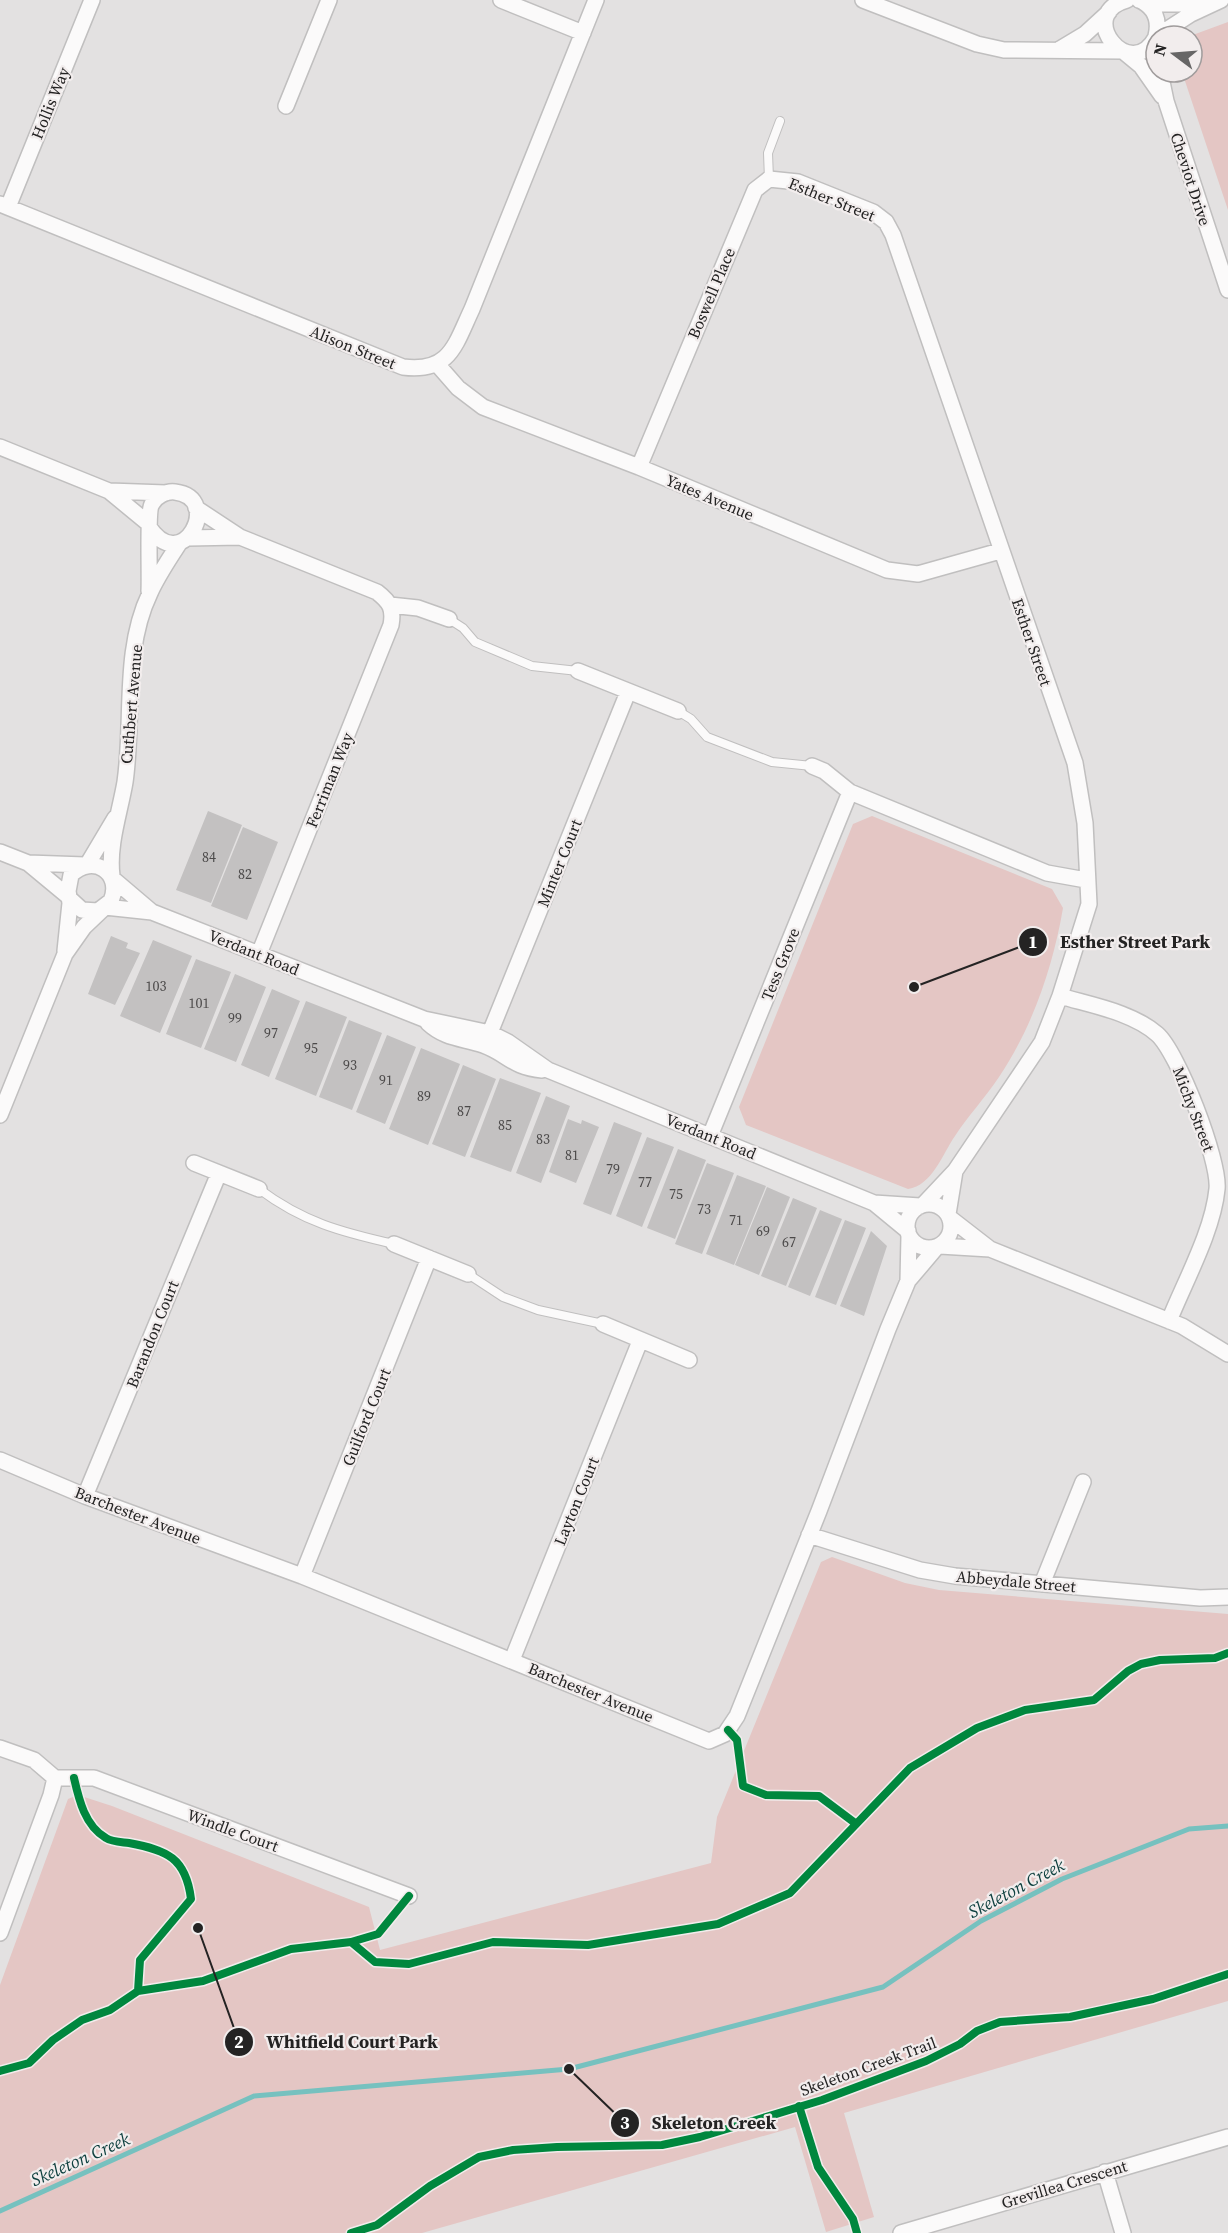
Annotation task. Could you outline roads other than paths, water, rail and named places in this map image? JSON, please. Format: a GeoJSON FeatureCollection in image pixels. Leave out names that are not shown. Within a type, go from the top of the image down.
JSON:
{"type":"FeatureCollection","features":[{"type":"Feature","properties":{"kind":"street","name":"Hollis Way"},"geometry":{"type":"LineString","coordinates":[[4,206],[92,0]]}},
{"type":"Feature","properties":{"kind":"street"},"geometry":{"type":"LineString","coordinates":[[286,106],[329,0]]}},
{"type":"Feature","properties":{"kind":"street"},"geometry":{"type":"LineString","coordinates":[[501,0],[583,33]]}},
{"type":"Feature","properties":{"kind":"street"},"geometry":{"type":"LineString","coordinates":[[437,364],[449,354],[472,309],[596,0]]}},
{"type":"Feature","properties":{"kind":"street"},"geometry":{"type":"LineString","coordinates":[[863,0],[977,44],[1004,50],[1054,52],[1144,50]]}},
{"type":"Feature","properties":{"kind":"street"},"geometry":{"type":"LineString","coordinates":[[1054,52],[1085,34],[1109,8],[1127,0]]}},
{"type":"Feature","properties":{"kind":"street"},"geometry":{"type":"LineString","coordinates":[[1137,0],[1164,3],[1217,1]]}},
{"type":"Feature","properties":{"kind":"street"},"geometry":{"type":"LineString","coordinates":[[1137,0],[1154,12],[1158,24]]}},
{"type":"Feature","properties":{"kind":"street"},"geometry":{"type":"LineString","coordinates":[[1178,24],[1217,1]]}},
{"type":"Feature","properties":{"kind":"street","name":"Cheviot Drive"},"geometry":{"type":"LineString","coordinates":[[1109,8],[1105,22],[1108,38],[1141,66],[1166,101]]}},
{"type":"Feature","properties":{"kind":"street","name":"Cheviot Drive"},"geometry":{"type":"LineString","coordinates":[[1162,84],[1166,101],[1228,290]]}},
{"type":"Feature","properties":{"kind":"street","name":"Boswell Place"},"geometry":{"type":"LineString","coordinates":[[639,467],[747,206],[755,190],[769,179]]}},
{"type":"Feature","properties":{"kind":"street","name":"Esther Street"},"geometry":{"type":"LineString","coordinates":[[769,179],[798,182],[873,212],[886,222],[893,234],[1000,551],[1075,763],[1085,823],[1086,880],[1089,904],[1060,996],[1042,1042],[955,1171],[922,1205]]}},
{"type":"Feature","properties":{"kind":"street","name":"Alison Street"},"geometry":{"type":"LineString","coordinates":[[4,206],[403,368],[423,370],[437,364]]}},
{"type":"Feature","properties":{"kind":"street","name":"Yates Avenue"},"geometry":{"type":"LineString","coordinates":[[437,364],[458,388],[483,407],[639,467],[887,570],[918,574],[1000,551]]}},
{"type":"Feature","properties":{"kind":"street"},"geometry":{"type":"LineString","coordinates":[[0,447],[110,491],[184,495],[196,508],[240,537],[377,592],[390,605],[418,608],[449,619]]}},
{"type":"Feature","properties":{"kind":"street"},"geometry":{"type":"LineString","coordinates":[[110,491],[163,541],[240,537]]}},
{"type":"Feature","properties":{"kind":"street"},"geometry":{"type":"LineString","coordinates":[[149,526],[147,519],[153,502],[166,493]]}},
{"type":"Feature","properties":{"kind":"street"},"geometry":{"type":"LineString","coordinates":[[184,540],[196,526],[196,508]]}},
{"type":"Feature","properties":{"kind":"street","name":"Cuthbert Avenue"},"geometry":{"type":"LineString","coordinates":[[149,526],[149,594]]}},
{"type":"Feature","properties":{"kind":"street","name":"Cuthbert Avenue"},"geometry":{"type":"LineString","coordinates":[[112,877],[116,816],[124,783],[132,665],[138,628],[149,594],[184,540]]}},
{"type":"Feature","properties":{"kind":"street","name":"Ferriman Way"},"geometry":{"type":"LineString","coordinates":[[259,954],[391,625],[393,613],[390,605]]}},
{"type":"Feature","properties":{"kind":"street"},"geometry":{"type":"LineString","coordinates":[[578,671],[678,711]]}},
{"type":"Feature","properties":{"kind":"street","name":"Minter Court"},"geometry":{"type":"LineString","coordinates":[[487,1039],[628,692]]}},
{"type":"Feature","properties":{"kind":"street"},"geometry":{"type":"LineString","coordinates":[[812,766],[824,771],[850,792],[1047,873],[1086,880]]}},
{"type":"Feature","properties":{"kind":"street","name":"Tess Grove"},"geometry":{"type":"LineString","coordinates":[[710,1136],[850,792]]}},
{"type":"Feature","properties":{"kind":"street","name":"Cuthbert Avenue"},"geometry":{"type":"LineString","coordinates":[[87,865],[116,816]]}},
{"type":"Feature","properties":{"kind":"street"},"geometry":{"type":"LineString","coordinates":[[0,852],[28,863],[81,910],[89,912],[104,908]]}},
{"type":"Feature","properties":{"kind":"street"},"geometry":{"type":"LineString","coordinates":[[0,1115],[6,1083],[65,954],[84,927],[104,908],[114,894],[112,877],[102,867],[28,863]]}},
{"type":"Feature","properties":{"kind":"street"},"geometry":{"type":"LineString","coordinates":[[65,954],[70,898],[68,882],[72,875],[87,865]]}},
{"type":"Feature","properties":{"kind":"street","name":"Verdant Road"},"geometry":{"type":"LineString","coordinates":[[112,877],[152,912]]}},
{"type":"Feature","properties":{"kind":"street","name":"Verdant Road"},"geometry":{"type":"LineString","coordinates":[[104,908],[152,912],[424,1019],[487,1039],[508,1042],[548,1070],[874,1203],[908,1233]]}},
{"type":"Feature","properties":{"kind":"street","name":"Michy Street"},"geometry":{"type":"LineString","coordinates":[[1060,996],[1124,1016],[1157,1034],[1177,1062],[1215,1163],[1217,1187],[1211,1217],[1169,1321]]}},
{"type":"Feature","properties":{"kind":"street"},"geometry":{"type":"LineString","coordinates":[[194,1163],[258,1189]]}},
{"type":"Feature","properties":{"kind":"street","name":"Esther Street"},"geometry":{"type":"LineString","coordinates":[[949,1216],[955,1171]]}},
{"type":"Feature","properties":{"kind":"street","name":"Barandon Court"},"geometry":{"type":"LineString","coordinates":[[85,1496],[219,1173]]}},
{"type":"Feature","properties":{"kind":"street","name":"Verdant Road"},"geometry":{"type":"LineString","coordinates":[[874,1203],[922,1205]]}},
{"type":"Feature","properties":{"kind":"street"},"geometry":{"type":"LineString","coordinates":[[990,1249],[920,1247],[908,1233],[909,1216],[922,1205],[938,1205],[990,1249],[1182,1326],[1228,1354]]}},
{"type":"Feature","properties":{"kind":"street"},"geometry":{"type":"LineString","coordinates":[[938,1247],[950,1234],[949,1216]]}},
{"type":"Feature","properties":{"kind":"street","name":"Barchester Avenue"},"geometry":{"type":"LineString","coordinates":[[908,1233],[908,1281]]}},
{"type":"Feature","properties":{"kind":"street"},"geometry":{"type":"LineString","coordinates":[[394,1244],[468,1274]]}},
{"type":"Feature","properties":{"kind":"street","name":"Barchester Avenue"},"geometry":{"type":"LineString","coordinates":[[0,1460],[85,1496],[302,1576],[709,1741],[725,1734],[737,1716],[908,1281],[938,1247]]}},
{"type":"Feature","properties":{"kind":"street","name":"Guilford Court"},"geometry":{"type":"LineString","coordinates":[[302,1576],[429,1258]]}},
{"type":"Feature","properties":{"kind":"street"},"geometry":{"type":"LineString","coordinates":[[603,1324],[689,1360]]}},
{"type":"Feature","properties":{"kind":"street","name":"Layton Court"},"geometry":{"type":"LineString","coordinates":[[512,1660],[640,1341]]}},
{"type":"Feature","properties":{"kind":"street"},"geometry":{"type":"LineString","coordinates":[[1042,1584],[1083,1482]]}},
{"type":"Feature","properties":{"kind":"street","name":"Abbeydale Street"},"geometry":{"type":"LineString","coordinates":[[809,1535],[920,1570],[1200,1598],[1228,1596]]}},
{"type":"Feature","properties":{"kind":"street"},"geometry":{"type":"LineString","coordinates":[[0,1748],[34,1760],[55,1778],[51,1795],[0,1933]]}},
{"type":"Feature","properties":{"kind":"street","name":"Windle Court"},"geometry":{"type":"LineString","coordinates":[[55,1778],[94,1778],[409,1896]]}},
{"type":"Feature","properties":{"kind":"street","name":"Grevillea Crescent"},"geometry":{"type":"LineString","coordinates":[[901,2233],[1228,2137]]}},
{"type":"Feature","properties":{"kind":"street"},"geometry":{"type":"LineString","coordinates":[[1105,2172],[1123,2233]]}},
{"type":"Feature","properties":{"kind":"lane"},"geometry":{"type":"LineString","coordinates":[[769,179],[768,153],[780,121]]}},
{"type":"Feature","properties":{"kind":"lane"},"geometry":{"type":"LineString","coordinates":[[449,619],[463,628],[475,642],[532,666],[578,671]]}},
{"type":"Feature","properties":{"kind":"lane"},"geometry":{"type":"LineString","coordinates":[[678,711],[691,719],[707,736],[738,749],[772,762],[812,766]]}},
{"type":"Feature","properties":{"kind":"lane"},"geometry":{"type":"LineString","coordinates":[[258,1189],[288,1210],[343,1233],[394,1244]]}},
{"type":"Feature","properties":{"kind":"lane"},"geometry":{"type":"LineString","coordinates":[[468,1274],[503,1296],[537,1310],[603,1324]]}},
{"type":"Feature","properties":{"kind":"waterway","name":"Skeleton Creek"},"geometry":{"type":"LineString","coordinates":[[0,2211],[254,2096],[569,2069],[883,1987],[981,1921],[1062,1879],[1189,1829],[1228,1826]]}},
{"type":"Feature","properties":{"kind":"place","name":"Esther Street Park"},"geometry":{"type":"Point","coordinates":[914,987]}},
{"type":"Feature","properties":{"kind":"place","name":"Whitfield Court Park"},"geometry":{"type":"Point","coordinates":[198,1928]}},
{"type":"Feature","properties":{"kind":"place","name":"Skeleton Creek"},"geometry":{"type":"Point","coordinates":[569,2069]}}]}
